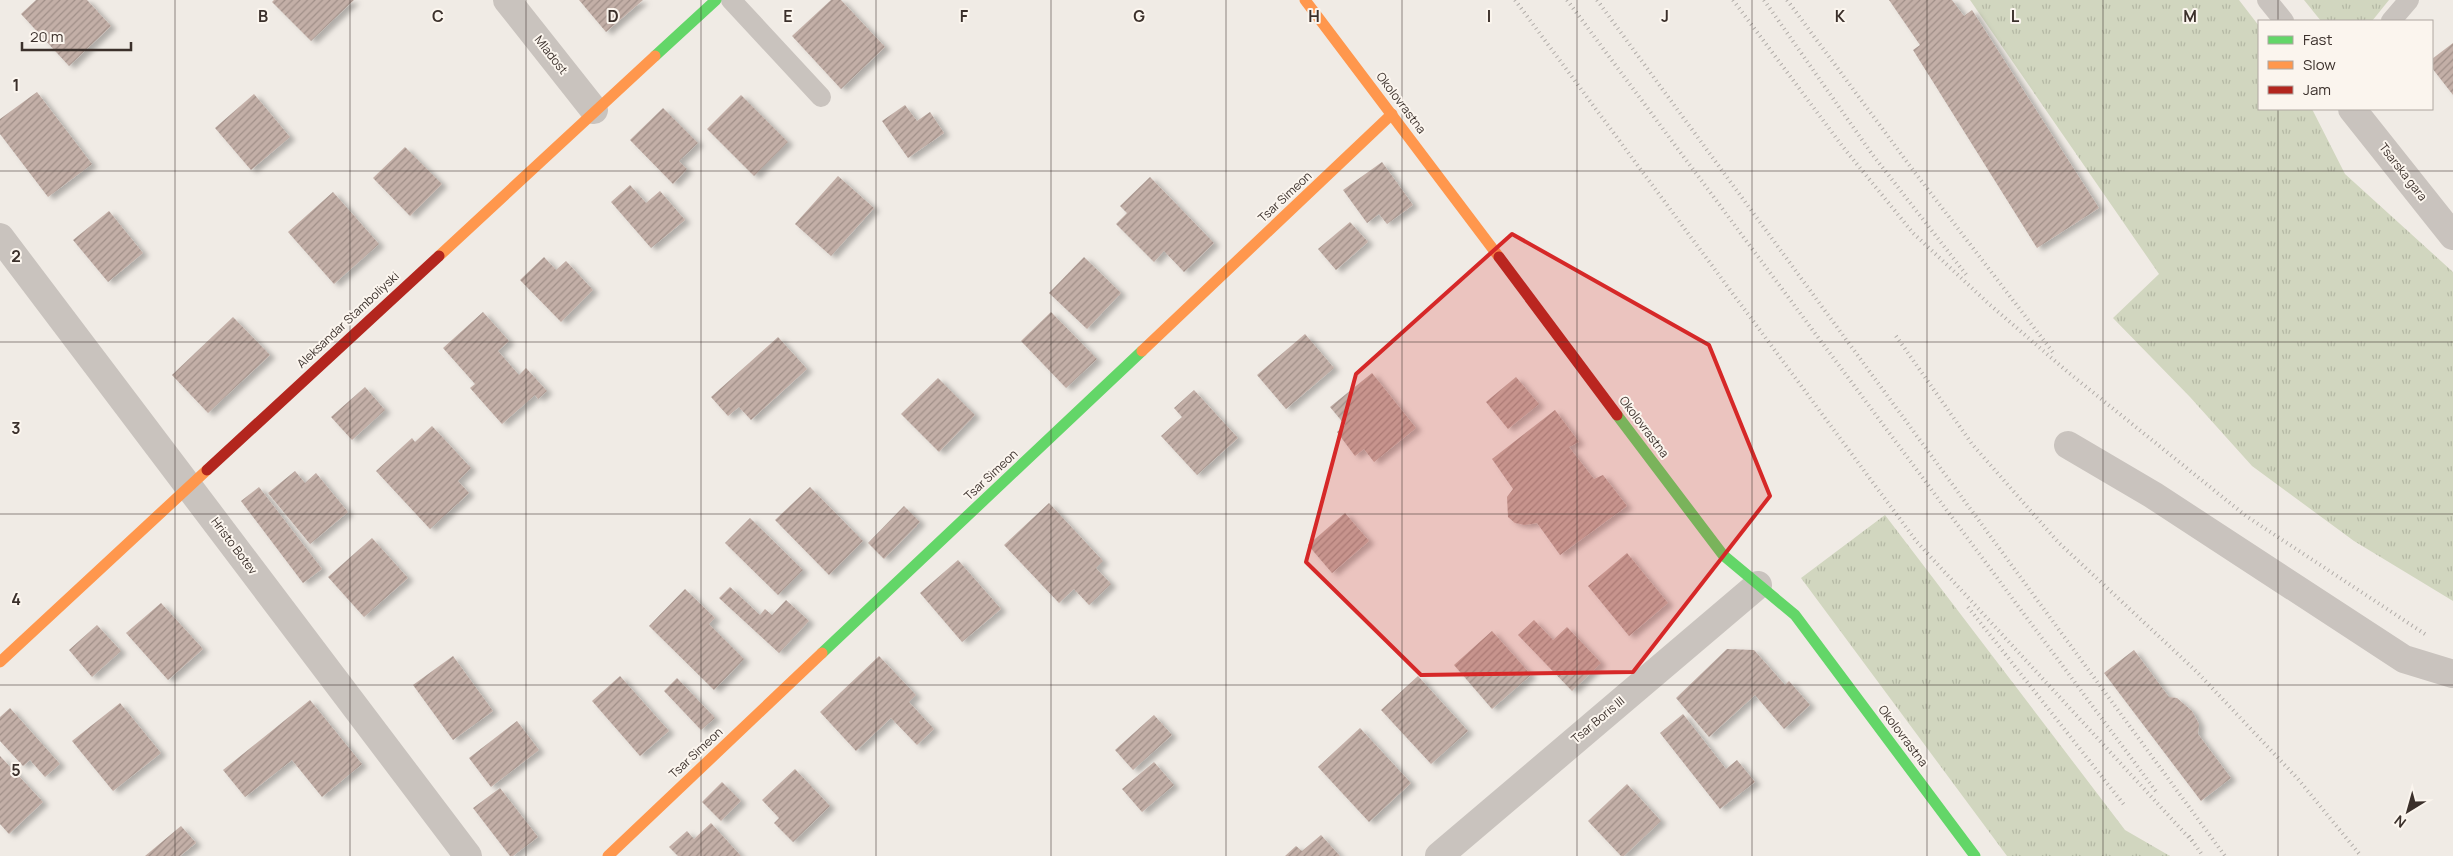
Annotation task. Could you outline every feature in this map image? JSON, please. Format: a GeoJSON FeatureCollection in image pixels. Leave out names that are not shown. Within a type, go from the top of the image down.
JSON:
{"type":"FeatureCollection","features":[{"type":"Feature","properties":{"kind":"street","name":"Mladost"},"geometry":{"type":"LineString","coordinates":[[507,0],[594,110]]}},
{"type":"Feature","properties":{"kind":"street","name":"Aleksandar Stamboliyski"},"geometry":{"type":"LineString","coordinates":[[0,662],[594,110],[716,0]]}},
{"type":"Feature","properties":{"kind":"street","name":"Okolovrastna"},"geometry":{"type":"LineString","coordinates":[[1305,0],[1722,555],[1795,615],[1975,856]]}},
{"type":"Feature","properties":{"kind":"street","name":"Tsarska gara"},"geometry":{"type":"LineString","coordinates":[[2353,110],[2453,236]]}},
{"type":"Feature","properties":{"kind":"street","name":"Tsar Simeon"},"geometry":{"type":"LineString","coordinates":[[608,856],[1392,114]]}},
{"type":"Feature","properties":{"kind":"street","name":"Hristo Botev"},"geometry":{"type":"LineString","coordinates":[[0,237],[468,856]]}},
{"type":"Feature","properties":{"kind":"street"},"geometry":{"type":"LineString","coordinates":[[2068,444],[2154,495],[2404,659],[2453,674]]}},
{"type":"Feature","properties":{"kind":"street","name":"Tsar Boris III"},"geometry":{"type":"LineString","coordinates":[[1439,856],[1758,585]]}},
{"type":"Feature","properties":{"kind":"lane"},"geometry":{"type":"LineString","coordinates":[[731,0],[820,97]]}},
{"type":"Feature","properties":{"kind":"lane"},"geometry":{"type":"LineString","coordinates":[[2267,0],[2283,20]]}},
{"type":"Feature","properties":{"kind":"lane"},"geometry":{"type":"LineString","coordinates":[[2392,20],[2409,0]]}},
{"type":"Feature","properties":{"kind":"highlighted area"},"geometry":{"type":"Polygon","coordinates":[[[1512,234],[1709,345],[1770,496],[1633,672],[1421,675],[1306,562],[1356,374],[1512,234]]]}},
{"type":"Feature","properties":{"kind":"green space"},"geometry":{"type":"Polygon","coordinates":[[[1970,0],[2239,0],[2258,25],[2258,110],[2313,110],[2345,174],[2453,272],[2453,601],[2354,541],[2252,466],[2190,397],[2113,318],[2159,274],[1970,0]]]}},
{"type":"Feature","properties":{"kind":"green space"},"geometry":{"type":"Polygon","coordinates":[[[2304,0],[2389,0],[2373,20],[2320,20],[2304,0]]]}},
{"type":"Feature","properties":{"kind":"green space"},"geometry":{"type":"Polygon","coordinates":[[[1885,515],[2125,830],[2170,856],[2007,856],[1801,578],[1885,515]]]}},
{"type":"Feature","properties":{"kind":"building"},"geometry":{"type":"Polygon","coordinates":[[[36,0],[87,0],[111,26],[69,66],[21,14],[36,0]]]}},
{"type":"Feature","properties":{"kind":"building"},"geometry":{"type":"Polygon","coordinates":[[[274,0],[354,0],[311,41],[272,2],[274,0]]]}},
{"type":"Feature","properties":{"kind":"building"},"geometry":{"type":"Polygon","coordinates":[[[579,0],[643,0],[606,32],[579,0]]]}},
{"type":"Feature","properties":{"kind":"building"},"geometry":{"type":"Polygon","coordinates":[[[831,0],[841,0],[885,47],[841,89],[792,36],[831,0]]]}},
{"type":"Feature","properties":{"kind":"building"},"geometry":{"type":"Polygon","coordinates":[[[1889,0],[1952,0],[1964,16],[1972,10],[2099,208],[2037,248],[1913,50],[1920,45],[1889,0]]]}},
{"type":"Feature","properties":{"kind":"building"},"geometry":{"type":"Polygon","coordinates":[[[2453,43],[2453,95],[2433,69],[2433,58],[2453,43]]]}},
{"type":"Feature","properties":{"kind":"building"},"geometry":{"type":"Polygon","coordinates":[[[37,92],[92,164],[48,197],[0,134],[0,119],[37,92]]]}},
{"type":"Feature","properties":{"kind":"building"},"geometry":{"type":"Polygon","coordinates":[[[254,94],[290,137],[251,170],[215,128],[254,94]]]}},
{"type":"Feature","properties":{"kind":"building"},"geometry":{"type":"Polygon","coordinates":[[[741,95],[788,142],[754,176],[707,129],[741,95]]]}},
{"type":"Feature","properties":{"kind":"building"},"geometry":{"type":"Polygon","coordinates":[[[905,105],[917,121],[930,112],[944,133],[908,158],[882,121],[905,105]]]}},
{"type":"Feature","properties":{"kind":"building"},"geometry":{"type":"Polygon","coordinates":[[[663,108],[698,143],[679,161],[687,169],[673,184],[630,140],[663,108]]]}},
{"type":"Feature","properties":{"kind":"building"},"geometry":{"type":"Polygon","coordinates":[[[405,147],[442,184],[410,216],[373,178],[405,147]]]}},
{"type":"Feature","properties":{"kind":"building"},"geometry":{"type":"Polygon","coordinates":[[[1382,162],[1413,205],[1387,224],[1379,214],[1367,223],[1343,190],[1382,162]]]}},
{"type":"Feature","properties":{"kind":"building"},"geometry":{"type":"Polygon","coordinates":[[[838,176],[874,208],[831,256],[795,224],[838,176]]]}},
{"type":"Feature","properties":{"kind":"building"},"geometry":{"type":"Polygon","coordinates":[[[1150,177],[1214,243],[1184,272],[1164,251],[1154,262],[1116,224],[1127,213],[1120,206],[1150,177]]]}},
{"type":"Feature","properties":{"kind":"building"},"geometry":{"type":"Polygon","coordinates":[[[630,185],[646,203],[660,191],[685,220],[651,248],[611,202],[630,185]]]}},
{"type":"Feature","properties":{"kind":"building"},"geometry":{"type":"Polygon","coordinates":[[[333,192],[379,244],[334,284],[288,232],[333,192]]]}},
{"type":"Feature","properties":{"kind":"building"},"geometry":{"type":"Polygon","coordinates":[[[109,211],[143,253],[108,282],[73,240],[109,211]]]}},
{"type":"Feature","properties":{"kind":"building"},"geometry":{"type":"Polygon","coordinates":[[[1350,222],[1368,242],[1336,270],[1318,249],[1350,222]]]}},
{"type":"Feature","properties":{"kind":"building"},"geometry":{"type":"Polygon","coordinates":[[[544,257],[556,270],[566,261],[593,290],[561,322],[520,280],[544,257]]]}},
{"type":"Feature","properties":{"kind":"building"},"geometry":{"type":"Polygon","coordinates":[[[1084,257],[1121,293],[1087,329],[1049,293],[1084,257]]]}},
{"type":"Feature","properties":{"kind":"building"},"geometry":{"type":"Polygon","coordinates":[[[483,312],[509,341],[498,351],[519,375],[526,368],[547,391],[538,399],[535,395],[502,424],[470,388],[475,384],[443,348],[483,312]]]}},
{"type":"Feature","properties":{"kind":"building"},"geometry":{"type":"Polygon","coordinates":[[[1051,312],[1097,359],[1066,388],[1021,341],[1051,312]]]}},
{"type":"Feature","properties":{"kind":"building"},"geometry":{"type":"Polygon","coordinates":[[[233,317],[270,355],[208,413],[172,375],[233,317]]]}},
{"type":"Feature","properties":{"kind":"building"},"geometry":{"type":"Polygon","coordinates":[[[1305,334],[1334,368],[1286,409],[1257,375],[1305,334]]]}},
{"type":"Feature","properties":{"kind":"building"},"geometry":{"type":"Polygon","coordinates":[[[778,337],[807,369],[751,420],[739,407],[728,416],[711,397],[778,337]]]}},
{"type":"Feature","properties":{"kind":"building"},"geometry":{"type":"Polygon","coordinates":[[[1372,373],[1416,428],[1374,462],[1364,449],[1355,456],[1337,432],[1345,425],[1330,407],[1372,373]]]}},
{"type":"Feature","properties":{"kind":"building"},"geometry":{"type":"Polygon","coordinates":[[[1516,377],[1539,404],[1508,429],[1486,402],[1516,377]]]}},
{"type":"Feature","properties":{"kind":"building"},"geometry":{"type":"Polygon","coordinates":[[[938,378],[975,415],[939,452],[901,414],[938,378]]]}},
{"type":"Feature","properties":{"kind":"building"},"geometry":{"type":"Polygon","coordinates":[[[365,387],[385,410],[352,440],[331,417],[365,387]]]}},
{"type":"Feature","properties":{"kind":"building"},"geometry":{"type":"Polygon","coordinates":[[[1194,390],[1238,438],[1197,475],[1161,436],[1182,417],[1174,408],[1194,390]]]}},
{"type":"Feature","properties":{"kind":"building"},"geometry":{"type":"Polygon","coordinates":[[[1555,410],[1579,442],[1569,447],[1594,479],[1603,475],[1627,506],[1560,555],[1537,523],[1525,525],[1515,523],[1508,517],[1507,497],[1513,489],[1492,459],[1555,410]]]}},
{"type":"Feature","properties":{"kind":"building"},"geometry":{"type":"Polygon","coordinates":[[[432,426],[471,468],[458,481],[469,493],[430,529],[376,471],[412,438],[415,442],[432,426]]]}},
{"type":"Feature","properties":{"kind":"building"},"geometry":{"type":"Polygon","coordinates":[[[295,471],[305,483],[316,473],[348,512],[310,544],[268,493],[295,471]]]}},
{"type":"Feature","properties":{"kind":"building"},"geometry":{"type":"Polygon","coordinates":[[[259,487],[322,569],[303,583],[241,501],[259,487]]]}},
{"type":"Feature","properties":{"kind":"building"},"geometry":{"type":"Polygon","coordinates":[[[810,487],[863,541],[829,575],[775,520],[810,487]]]}},
{"type":"Feature","properties":{"kind":"building"},"geometry":{"type":"Polygon","coordinates":[[[1049,503],[1103,561],[1096,568],[1111,584],[1089,605],[1074,589],[1059,603],[1004,545],[1049,503]]]}},
{"type":"Feature","properties":{"kind":"building"},"geometry":{"type":"Polygon","coordinates":[[[904,506],[920,522],[884,559],[868,543],[904,506]]]}},
{"type":"Feature","properties":{"kind":"building"},"geometry":{"type":"Polygon","coordinates":[[[1345,513],[1369,541],[1332,573],[1308,545],[1345,513]]]}},
{"type":"Feature","properties":{"kind":"building"},"geometry":{"type":"Polygon","coordinates":[[[750,518],[803,570],[778,595],[725,543],[750,518]]]}},
{"type":"Feature","properties":{"kind":"building"},"geometry":{"type":"Polygon","coordinates":[[[372,538],[408,578],[364,617],[328,577],[372,538]]]}},
{"type":"Feature","properties":{"kind":"building"},"geometry":{"type":"Polygon","coordinates":[[[1627,553],[1668,603],[1629,636],[1588,586],[1627,553]]]}},
{"type":"Feature","properties":{"kind":"building"},"geometry":{"type":"Polygon","coordinates":[[[958,560],[1001,609],[962,642],[920,593],[958,560]]]}},
{"type":"Feature","properties":{"kind":"building"},"geometry":{"type":"Polygon","coordinates":[[[730,587],[760,615],[765,609],[772,615],[786,600],[809,621],[779,653],[719,598],[730,587]]]}},
{"type":"Feature","properties":{"kind":"building"},"geometry":{"type":"Polygon","coordinates":[[[685,589],[715,618],[709,624],[744,659],[714,690],[649,626],[685,589]]]}},
{"type":"Feature","properties":{"kind":"building"},"geometry":{"type":"Polygon","coordinates":[[[161,603],[203,649],[168,680],[126,633],[161,603]]]}},
{"type":"Feature","properties":{"kind":"building"},"geometry":{"type":"Polygon","coordinates":[[[1534,620],[1553,640],[1567,627],[1601,663],[1572,691],[1518,635],[1534,620]]]}},
{"type":"Feature","properties":{"kind":"building"},"geometry":{"type":"Polygon","coordinates":[[[97,625],[121,651],[92,677],[69,650],[97,625]]]}},
{"type":"Feature","properties":{"kind":"building"},"geometry":{"type":"Polygon","coordinates":[[[1492,631],[1531,675],[1492,709],[1454,665],[1492,631]]]}},
{"type":"Feature","properties":{"kind":"building"},"geometry":{"type":"Polygon","coordinates":[[[1727,649],[1754,650],[1785,685],[1789,681],[1810,705],[1784,729],[1755,695],[1709,737],[1676,698],[1727,649]]]}},
{"type":"Feature","properties":{"kind":"building"},"geometry":{"type":"Polygon","coordinates":[[[2134,650],[2169,697],[2177,698],[2192,711],[2199,724],[2198,734],[2231,778],[2201,801],[2104,673],[2134,650]]]}},
{"type":"Feature","properties":{"kind":"building"},"geometry":{"type":"Polygon","coordinates":[[[453,656],[493,711],[453,740],[413,685],[453,656]]]}},
{"type":"Feature","properties":{"kind":"building"},"geometry":{"type":"Polygon","coordinates":[[[879,656],[916,695],[909,702],[934,729],[917,745],[891,718],[856,751],[820,712],[879,656]]]}},
{"type":"Feature","properties":{"kind":"building"},"geometry":{"type":"Polygon","coordinates":[[[620,676],[669,731],[640,756],[592,701],[620,676]]]}},
{"type":"Feature","properties":{"kind":"building"},"geometry":{"type":"Polygon","coordinates":[[[1418,676],[1468,731],[1431,764],[1381,710],[1418,676]]]}},
{"type":"Feature","properties":{"kind":"building"},"geometry":{"type":"Polygon","coordinates":[[[677,678],[715,718],[701,730],[664,691],[677,678]]]}},
{"type":"Feature","properties":{"kind":"building"},"geometry":{"type":"Polygon","coordinates":[[[310,700],[362,764],[322,797],[292,760],[245,797],[223,770],[310,700]]]}},
{"type":"Feature","properties":{"kind":"building"},"geometry":{"type":"Polygon","coordinates":[[[120,703],[161,753],[113,791],[72,741],[120,703]]]}},
{"type":"Feature","properties":{"kind":"building"},"geometry":{"type":"Polygon","coordinates":[[[10,708],[60,764],[45,777],[30,760],[23,766],[0,741],[0,717],[10,708]]]}},
{"type":"Feature","properties":{"kind":"building"},"geometry":{"type":"Polygon","coordinates":[[[1683,714],[1726,769],[1737,760],[1755,782],[1720,809],[1660,733],[1683,714]]]}},
{"type":"Feature","properties":{"kind":"building"},"geometry":{"type":"Polygon","coordinates":[[[1154,715],[1172,735],[1133,770],[1115,750],[1154,715]]]}},
{"type":"Feature","properties":{"kind":"building"},"geometry":{"type":"Polygon","coordinates":[[[517,721],[539,750],[491,787],[469,758],[517,721]]]}},
{"type":"Feature","properties":{"kind":"building"},"geometry":{"type":"Polygon","coordinates":[[[1360,728],[1411,783],[1369,822],[1318,767],[1360,728]]]}},
{"type":"Feature","properties":{"kind":"building"},"geometry":{"type":"Polygon","coordinates":[[[0,756],[43,802],[9,834],[0,824],[0,756]]]}},
{"type":"Feature","properties":{"kind":"building"},"geometry":{"type":"Polygon","coordinates":[[[1154,762],[1174,785],[1142,812],[1122,789],[1154,762]]]}},
{"type":"Feature","properties":{"kind":"building"},"geometry":{"type":"Polygon","coordinates":[[[795,769],[830,806],[793,842],[774,823],[779,818],[762,800],[795,769]]]}},
{"type":"Feature","properties":{"kind":"building"},"geometry":{"type":"Polygon","coordinates":[[[722,782],[741,801],[721,821],[702,802],[722,782]]]}},
{"type":"Feature","properties":{"kind":"building"},"geometry":{"type":"Polygon","coordinates":[[[1627,784],[1661,821],[1624,856],[1621,856],[1588,821],[1627,784]]]}},
{"type":"Feature","properties":{"kind":"building"},"geometry":{"type":"Polygon","coordinates":[[[500,788],[538,837],[513,856],[510,856],[473,808],[500,788]]]}},
{"type":"Feature","properties":{"kind":"building"},"geometry":{"type":"Polygon","coordinates":[[[711,823],[741,856],[678,856],[669,847],[687,831],[694,839],[711,823]]]}},
{"type":"Feature","properties":{"kind":"building"},"geometry":{"type":"Polygon","coordinates":[[[181,826],[196,843],[180,856],[145,856],[181,826]]]}},
{"type":"Feature","properties":{"kind":"building"},"geometry":{"type":"Polygon","coordinates":[[[1321,835],[1340,856],[1285,856],[1296,846],[1302,851],[1321,835]]]}},
{"type":"Feature","properties":{"kind":"railway"},"geometry":{"type":"LineString","coordinates":[[1515,0],[1917,542],[2192,841]]}},
{"type":"Feature","properties":{"kind":"railway"},"geometry":{"type":"LineString","coordinates":[[1567,0],[2158,794]]}},
{"type":"Feature","properties":{"kind":"railway"},"geometry":{"type":"LineString","coordinates":[[1597,0],[2225,856]]}},
{"type":"Feature","properties":{"kind":"railway"},"geometry":{"type":"LineString","coordinates":[[1733,0],[1843,147],[1913,233],[1989,304],[2069,373],[2246,516],[2428,636]]}},
{"type":"Feature","properties":{"kind":"railway"},"geometry":{"type":"LineString","coordinates":[[1764,0],[1872,154],[1968,277]]}},
{"type":"Feature","properties":{"kind":"railway"},"geometry":{"type":"LineString","coordinates":[[1787,0],[1913,170],[2055,355]]}},
{"type":"Feature","properties":{"kind":"railway"},"geometry":{"type":"LineString","coordinates":[[1896,336],[1972,444],[2058,542],[2197,672],[2298,779],[2361,856]]}},
{"type":"Feature","properties":{"kind":"railway"},"geometry":{"type":"LineString","coordinates":[[1968,607],[2125,806]]}},
{"type":"Feature","properties":{"kind":"railway"},"geometry":{"type":"LineString","coordinates":[[2189,836],[2203,856]]}},
{"type":"Feature","properties":{"kind":"traffic: fast"},"geometry":{"type":"LineString","coordinates":[[655,56],[716,0]]}},
{"type":"Feature","properties":{"kind":"traffic: fast"},"geometry":{"type":"LineString","coordinates":[[822,653],[1142,351]]}},
{"type":"Feature","properties":{"kind":"traffic: fast"},"geometry":{"type":"LineString","coordinates":[[1617,415],[1723,555],[1795,615],[1975,856]]}},
{"type":"Feature","properties":{"kind":"traffic: slow"},"geometry":{"type":"LineString","coordinates":[[1305,0],[1499,257]]}},
{"type":"Feature","properties":{"kind":"traffic: slow"},"geometry":{"type":"LineString","coordinates":[[439,256],[655,56]]}},
{"type":"Feature","properties":{"kind":"traffic: slow"},"geometry":{"type":"LineString","coordinates":[[1142,351],[1392,114]]}},
{"type":"Feature","properties":{"kind":"traffic: slow"},"geometry":{"type":"LineString","coordinates":[[0,662],[207,470]]}},
{"type":"Feature","properties":{"kind":"traffic: slow"},"geometry":{"type":"LineString","coordinates":[[608,856],[822,653]]}},
{"type":"Feature","properties":{"kind":"traffic: jam"},"geometry":{"type":"LineString","coordinates":[[207,470],[439,256]]}},
{"type":"Feature","properties":{"kind":"traffic: jam"},"geometry":{"type":"LineString","coordinates":[[1499,257],[1617,415]]}}]}
